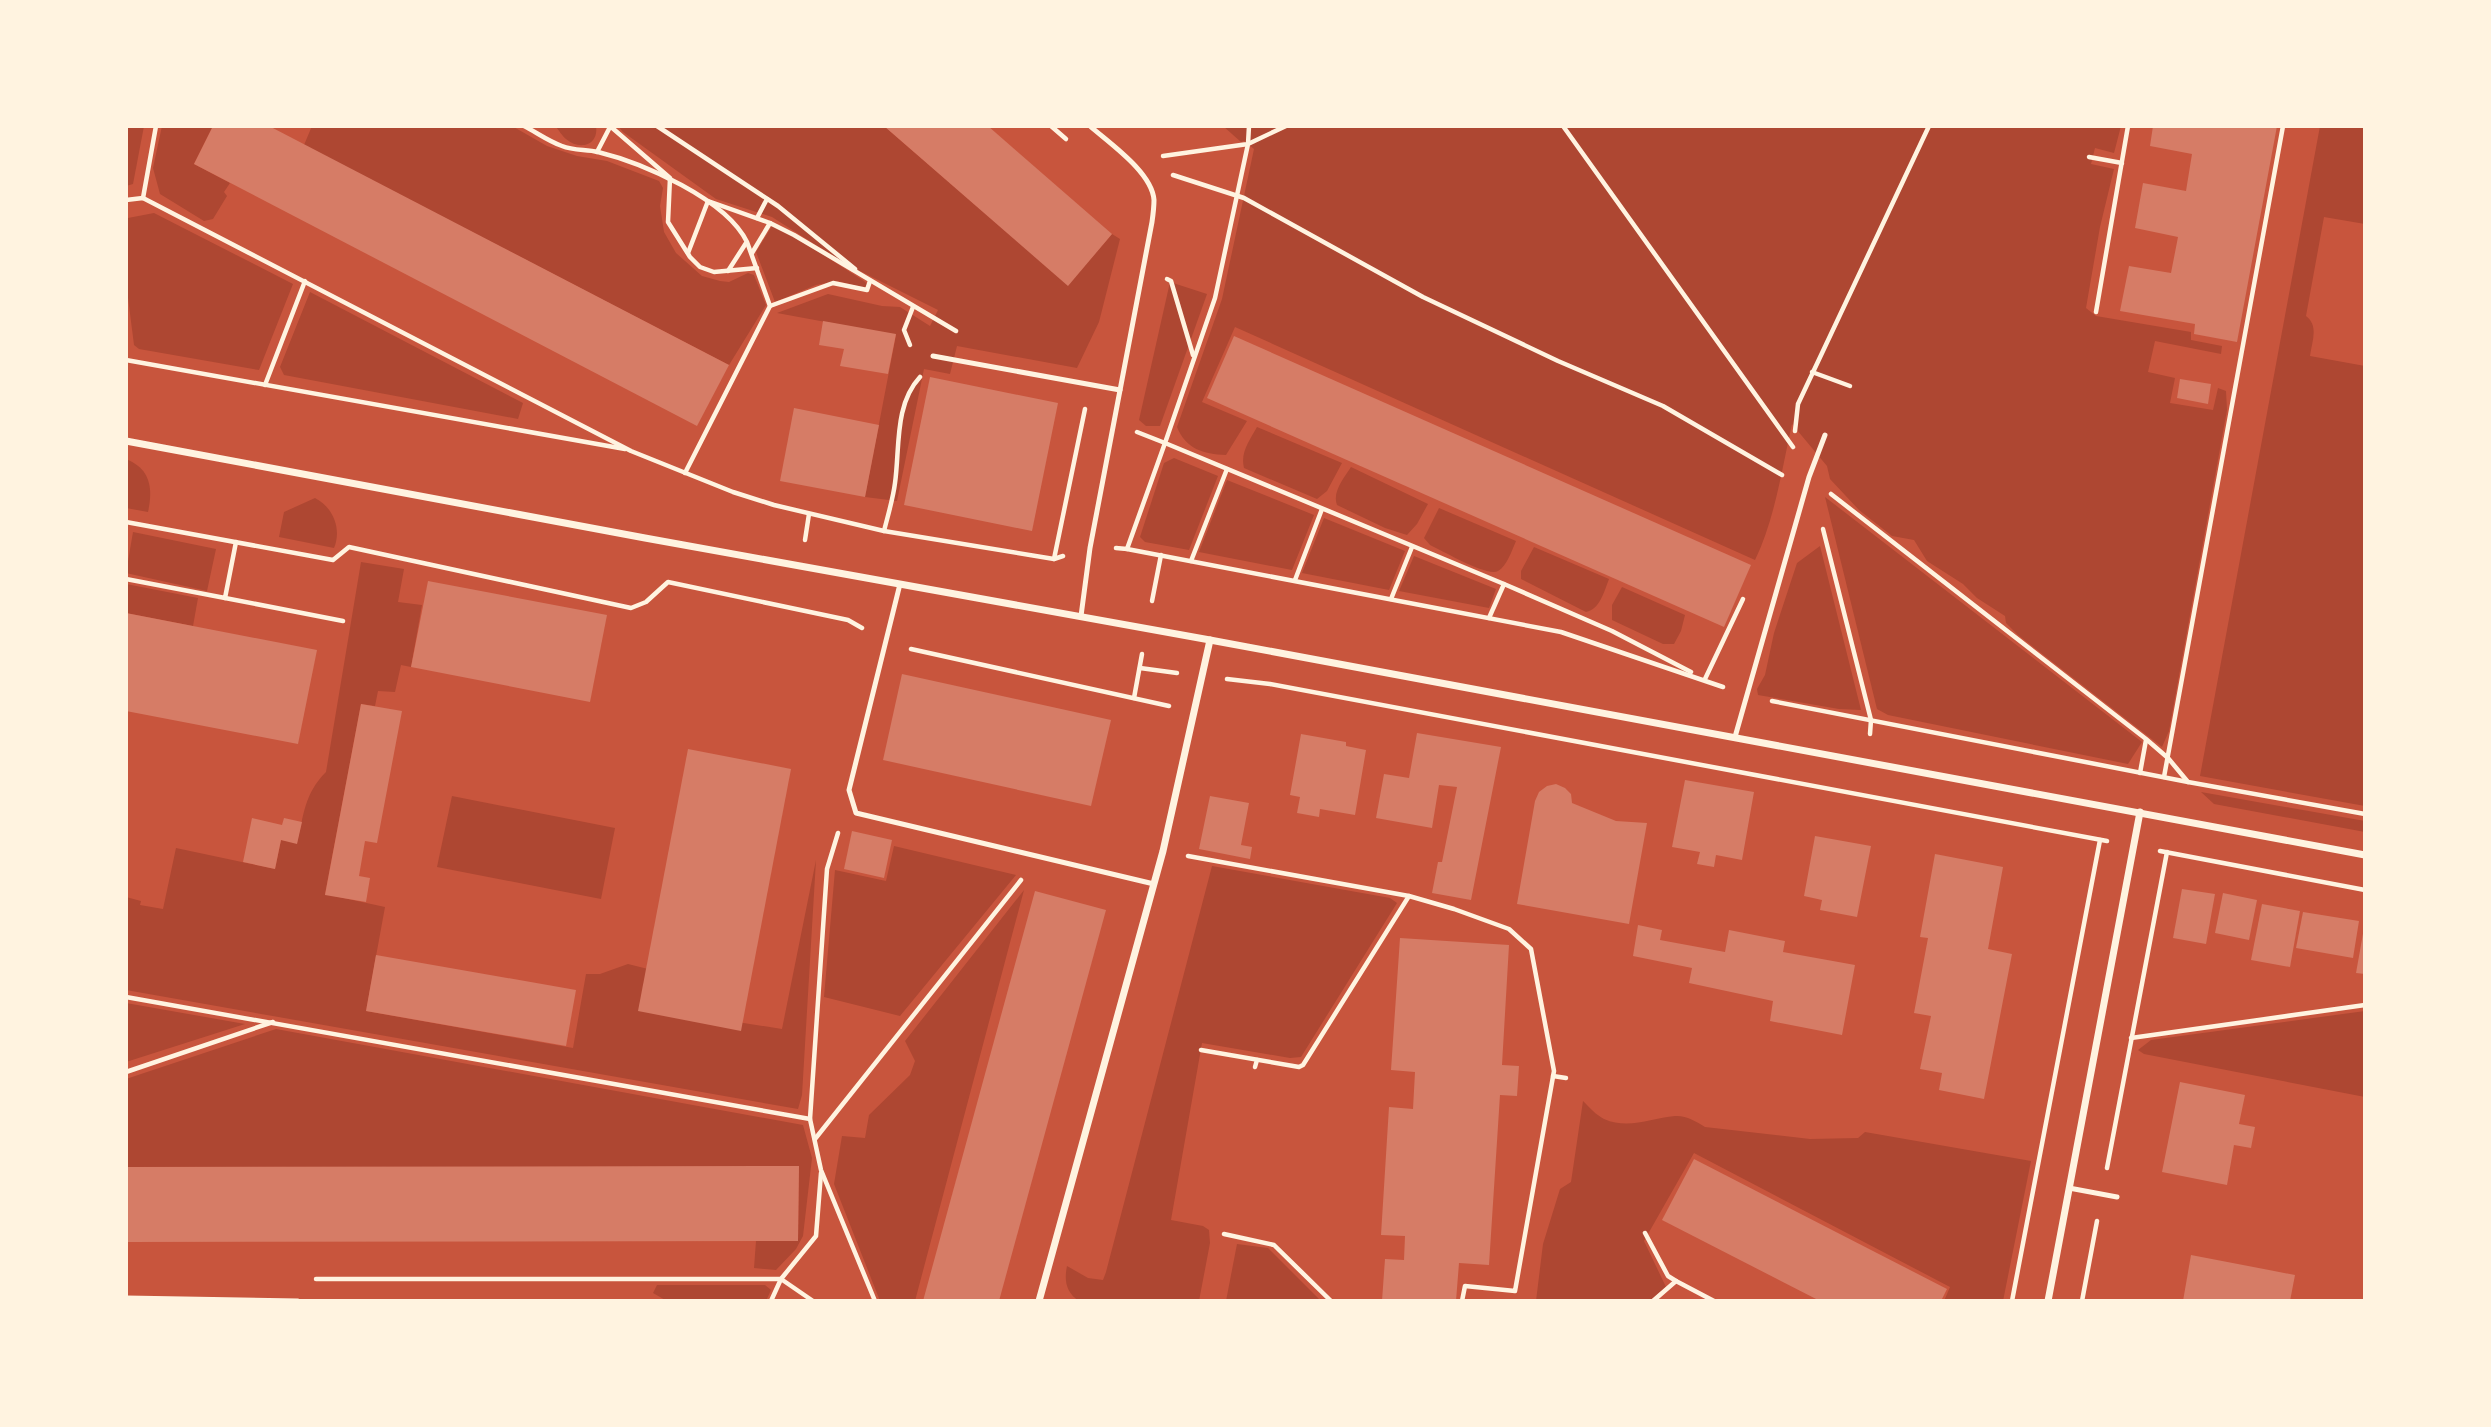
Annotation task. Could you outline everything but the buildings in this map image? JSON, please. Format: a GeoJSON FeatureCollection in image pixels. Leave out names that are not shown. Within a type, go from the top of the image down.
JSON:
{"type":"FeatureCollection","features":[{"type":"Feature","properties":{"kind":"street"},"geometry":{"type":"LineString","coordinates":[[126,441],[2365,855]]}},
{"type":"Feature","properties":{"kind":"street"},"geometry":{"type":"LineString","coordinates":[[1040,1301],[1163,851],[1210,640]]}},
{"type":"Feature","properties":{"kind":"street"},"geometry":{"type":"LineString","coordinates":[[2048,1301],[2140,812]]}},
{"type":"Feature","properties":{"kind":"lane"},"geometry":{"type":"LineString","coordinates":[[1081,616],[1090,548],[1152,222],[1154,197],[1146,178],[1090,126]]}},
{"type":"Feature","properties":{"kind":"lane"},"geometry":{"type":"LineString","coordinates":[[933,356],[1120,390]]}},
{"type":"Feature","properties":{"kind":"lane"},"geometry":{"type":"LineString","coordinates":[[1735,737],[1809,477],[1825,435]]}},
{"type":"Feature","properties":{"kind":"lane"},"geometry":{"type":"LineString","coordinates":[[900,584],[849,790],[856,813],[1154,884]]}},
{"type":"Feature","properties":{"kind":"lane"},"geometry":{"type":"LineString","coordinates":[[2069,1188],[2118,1197]]}},
{"type":"Feature","properties":{"kind":"lane"},"geometry":{"type":"LineString","coordinates":[[126,1298],[298,1301]]}},
{"type":"Feature","properties":{"kind":"path"},"geometry":{"type":"LineString","coordinates":[[143,198],[156,126]]}},
{"type":"Feature","properties":{"kind":"path"},"geometry":{"type":"LineString","coordinates":[[524,126],[560,146],[577,151],[597,152],[670,178]]}},
{"type":"Feature","properties":{"kind":"path"},"geometry":{"type":"LineString","coordinates":[[597,152],[610,126],[670,178],[727,216],[743,233],[771,306]]}},
{"type":"Feature","properties":{"kind":"path"},"geometry":{"type":"LineString","coordinates":[[657,126],[767,199],[871,282]]}},
{"type":"Feature","properties":{"kind":"path"},"geometry":{"type":"LineString","coordinates":[[1051,126],[1069,142]]}},
{"type":"Feature","properties":{"kind":"path"},"geometry":{"type":"LineString","coordinates":[[1127,548],[1215,298],[1248,144],[1249,126]]}},
{"type":"Feature","properties":{"kind":"path"},"geometry":{"type":"LineString","coordinates":[[1130,161],[1248,144],[1286,126]]}},
{"type":"Feature","properties":{"kind":"path"},"geometry":{"type":"LineString","coordinates":[[1563,126],[1794,449]]}},
{"type":"Feature","properties":{"kind":"path"},"geometry":{"type":"LineString","coordinates":[[1791,458],[1798,404],[1929,126]]}},
{"type":"Feature","properties":{"kind":"path"},"geometry":{"type":"LineString","coordinates":[[2096,312],[2128,126]]}},
{"type":"Feature","properties":{"kind":"path"},"geometry":{"type":"LineString","coordinates":[[2164,777],[2283,126]]}},
{"type":"Feature","properties":{"kind":"path"},"geometry":{"type":"LineString","coordinates":[[2089,157],[2122,163]]}},
{"type":"Feature","properties":{"kind":"path"},"geometry":{"type":"LineString","coordinates":[[1130,161],[1237,196],[1423,297],[1672,411],[1781,474],[1786,476],[1788,467]]}},
{"type":"Feature","properties":{"kind":"path"},"geometry":{"type":"LineString","coordinates":[[670,178],[668,222],[700,267],[714,272],[757,268]]}},
{"type":"Feature","properties":{"kind":"path"},"geometry":{"type":"LineString","coordinates":[[126,200],[143,198],[631,451],[774,505],[884,531],[1054,559],[1090,548],[1127,548],[1489,618],[1561,632],[1706,680],[1745,696],[2365,814]]}},
{"type":"Feature","properties":{"kind":"path"},"geometry":{"type":"LineString","coordinates":[[757,218],[767,199]]}},
{"type":"Feature","properties":{"kind":"path"},"geometry":{"type":"LineString","coordinates":[[708,201],[770,223],[961,335]]}},
{"type":"Feature","properties":{"kind":"path"},"geometry":{"type":"LineString","coordinates":[[688,253],[708,201]]}},
{"type":"Feature","properties":{"kind":"path"},"geometry":{"type":"LineString","coordinates":[[752,253],[770,223]]}},
{"type":"Feature","properties":{"kind":"path"},"geometry":{"type":"LineString","coordinates":[[727,272],[747,243]]}},
{"type":"Feature","properties":{"kind":"path"},"geometry":{"type":"LineString","coordinates":[[1143,270],[1171,281],[1194,357]]}},
{"type":"Feature","properties":{"kind":"path"},"geometry":{"type":"LineString","coordinates":[[265,385],[305,281]]}},
{"type":"Feature","properties":{"kind":"path"},"geometry":{"type":"LineString","coordinates":[[685,473],[771,306],[832,284],[867,290],[871,282]]}},
{"type":"Feature","properties":{"kind":"path"},"geometry":{"type":"LineString","coordinates":[[884,531],[895,484],[900,427],[907,394],[912,385],[930,368],[933,356]]}},
{"type":"Feature","properties":{"kind":"path"},"geometry":{"type":"LineString","coordinates":[[126,360],[631,451]]}},
{"type":"Feature","properties":{"kind":"path"},"geometry":{"type":"LineString","coordinates":[[1812,372],[1850,386]]}},
{"type":"Feature","properties":{"kind":"path"},"geometry":{"type":"LineString","coordinates":[[1054,559],[1090,384]]}},
{"type":"Feature","properties":{"kind":"path"},"geometry":{"type":"LineString","coordinates":[[1113,423],[1504,584],[1612,631],[1706,680]]}},
{"type":"Feature","properties":{"kind":"path"},"geometry":{"type":"LineString","coordinates":[[1191,561],[1227,469]]}},
{"type":"Feature","properties":{"kind":"path"},"geometry":{"type":"LineString","coordinates":[[1809,477],[2146,739],[2168,758],[2188,782]]}},
{"type":"Feature","properties":{"kind":"path"},"geometry":{"type":"LineString","coordinates":[[1809,477],[1871,720],[1868,762],[1861,794]]}},
{"type":"Feature","properties":{"kind":"path"},"geometry":{"type":"LineString","coordinates":[[1295,581],[1322,509]]}},
{"type":"Feature","properties":{"kind":"path"},"geometry":{"type":"LineString","coordinates":[[126,522],[333,559],[348,547],[631,608],[646,602],[668,582],[848,620],[886,643],[1194,712]]}},
{"type":"Feature","properties":{"kind":"path"},"geometry":{"type":"LineString","coordinates":[[225,598],[236,542]]}},
{"type":"Feature","properties":{"kind":"path"},"geometry":{"type":"LineString","coordinates":[[1391,599],[1412,547]]}},
{"type":"Feature","properties":{"kind":"path"},"geometry":{"type":"LineString","coordinates":[[126,579],[343,621]]}},
{"type":"Feature","properties":{"kind":"path"},"geometry":{"type":"LineString","coordinates":[[1489,618],[1504,584]]}},
{"type":"Feature","properties":{"kind":"path"},"geometry":{"type":"LineString","coordinates":[[1706,680],[1746,593]]}},
{"type":"Feature","properties":{"kind":"path"},"geometry":{"type":"LineString","coordinates":[[1140,668],[1270,684],[2365,890]]}},
{"type":"Feature","properties":{"kind":"path"},"geometry":{"type":"LineString","coordinates":[[2140,773],[2146,739]]}},
{"type":"Feature","properties":{"kind":"path"},"geometry":{"type":"LineString","coordinates":[[849,790],[827,869],[810,1119],[821,1170],[875,1301]]}},
{"type":"Feature","properties":{"kind":"path"},"geometry":{"type":"LineString","coordinates":[[2012,1301],[2100,840]]}},
{"type":"Feature","properties":{"kind":"path"},"geometry":{"type":"LineString","coordinates":[[1163,851],[1409,896],[1509,929],[1531,949],[1554,1071],[1515,1291],[1465,1286],[1462,1301]]}},
{"type":"Feature","properties":{"kind":"path"},"geometry":{"type":"LineString","coordinates":[[2082,1301],[2167,852]]}},
{"type":"Feature","properties":{"kind":"path"},"geometry":{"type":"LineString","coordinates":[[814,1139],[1028,872]]}},
{"type":"Feature","properties":{"kind":"path"},"geometry":{"type":"LineString","coordinates":[[1201,1050],[1299,1067],[1303,1065],[1409,896]]}},
{"type":"Feature","properties":{"kind":"path"},"geometry":{"type":"LineString","coordinates":[[126,997],[810,1119]]}},
{"type":"Feature","properties":{"kind":"path"},"geometry":{"type":"LineString","coordinates":[[2131,1038],[2365,1006]]}},
{"type":"Feature","properties":{"kind":"path"},"geometry":{"type":"LineString","coordinates":[[126,1072],[274,1022]]}},
{"type":"Feature","properties":{"kind":"path"},"geometry":{"type":"LineString","coordinates":[[1255,1068],[1257,1060]]}},
{"type":"Feature","properties":{"kind":"path"},"geometry":{"type":"LineString","coordinates":[[1553,1076],[1566,1078]]}},
{"type":"Feature","properties":{"kind":"path"},"geometry":{"type":"LineString","coordinates":[[771,1301],[781,1279],[816,1236],[821,1170]]}},
{"type":"Feature","properties":{"kind":"path"},"geometry":{"type":"LineString","coordinates":[[1645,1233],[1668,1276],[1714,1301]]}},
{"type":"Feature","properties":{"kind":"path"},"geometry":{"type":"LineString","coordinates":[[1224,1234],[1274,1245],[1331,1301]]}},
{"type":"Feature","properties":{"kind":"path"},"geometry":{"type":"LineString","coordinates":[[307,1279],[781,1279],[813,1301]]}},
{"type":"Feature","properties":{"kind":"path"},"geometry":{"type":"LineString","coordinates":[[1653,1301],[1675,1281]]}},
{"type":"Feature","properties":{"kind":"shaded area"},"geometry":{"type":"Polygon","coordinates":[[[126,126],[144,126],[133,184],[126,186],[126,126]]]}},
{"type":"Feature","properties":{"kind":"shaded area"},"geometry":{"type":"Polygon","coordinates":[[[162,126],[213,126],[194,164],[230,183],[224,192],[227,196],[213,219],[204,221],[160,194],[153,168],[162,126]]]}},
{"type":"Feature","properties":{"kind":"shaded area"},"geometry":{"type":"Polygon","coordinates":[[[312,126],[512,126],[547,146],[577,156],[607,161],[659,181],[663,188],[660,206],[664,232],[676,253],[702,276],[729,282],[748,273],[754,275],[766,305],[729,365],[304,145],[312,126]]]}},
{"type":"Feature","properties":{"kind":"shaded area"},"geometry":{"type":"Polygon","coordinates":[[[555,126],[596,126],[595,138],[587,144],[577,145],[566,139],[555,126]]]}},
{"type":"Feature","properties":{"kind":"shaded area"},"geometry":{"type":"Polygon","coordinates":[[[618,126],[884,126],[1068,285],[1112,234],[1120,239],[1099,322],[1077,368],[957,346],[950,374],[924,369],[897,501],[865,497],[896,335],[777,313],[828,294],[882,306],[900,307],[930,326],[938,310],[844,263],[772,217],[716,199],[618,126]]]}},
{"type":"Feature","properties":{"kind":"shaded area"},"geometry":{"type":"Polygon","coordinates":[[[1223,126],[2121,126],[2114,153],[2095,148],[2091,164],[2114,169],[2100,227],[2086,308],[2096,316],[2191,332],[2191,340],[2222,346],[2221,354],[2155,341],[2148,372],[2175,378],[2170,403],[2213,410],[2218,388],[2226,391],[2227,410],[2169,731],[2162,747],[2018,635],[2006,623],[2005,616],[1927,561],[1914,540],[1892,536],[1859,510],[1830,479],[1827,466],[1792,424],[1773,511],[1755,560],[1235,327],[1202,402],[1247,421],[1226,455],[1196,449],[1185,441],[1177,427],[1222,299],[1254,149],[1244,141],[1241,142],[1223,126]]]}},
{"type":"Feature","properties":{"kind":"shaded area"},"geometry":{"type":"Polygon","coordinates":[[[2320,126],[2365,126],[2365,224],[2324,217],[2306,316],[2314,329],[2310,356],[2365,366],[2365,806],[2200,776],[2320,126]]]}},
{"type":"Feature","properties":{"kind":"shaded area"},"geometry":{"type":"Polygon","coordinates":[[[154,213],[293,284],[259,370],[139,349],[134,345],[126,282],[126,222],[128,218],[154,213]]]}},
{"type":"Feature","properties":{"kind":"shaded area"},"geometry":{"type":"Polygon","coordinates":[[[772,226],[797,238],[868,285],[866,288],[837,281],[816,285],[775,302],[756,252],[772,226]]]}},
{"type":"Feature","properties":{"kind":"shaded area"},"geometry":{"type":"Polygon","coordinates":[[[1170,282],[1207,294],[1160,426],[1146,426],[1139,420],[1170,282]]]}},
{"type":"Feature","properties":{"kind":"shaded area"},"geometry":{"type":"Polygon","coordinates":[[[310,292],[523,403],[518,419],[284,375],[280,367],[310,292]]]}},
{"type":"Feature","properties":{"kind":"shaded area"},"geometry":{"type":"Polygon","coordinates":[[[1257,427],[1342,463],[1327,491],[1317,499],[1244,468],[1245,451],[1257,427]]]}},
{"type":"Feature","properties":{"kind":"shaded area"},"geometry":{"type":"Polygon","coordinates":[[[1174,458],[1218,476],[1189,550],[1145,542],[1140,537],[1164,463],[1174,458]]]}},
{"type":"Feature","properties":{"kind":"shaded area"},"geometry":{"type":"Polygon","coordinates":[[[126,459],[141,468],[148,481],[148,512],[126,508],[126,459]]]}},
{"type":"Feature","properties":{"kind":"shaded area"},"geometry":{"type":"Polygon","coordinates":[[[1351,467],[1428,504],[1417,524],[1407,535],[1385,528],[1337,505],[1337,490],[1351,467]]]}},
{"type":"Feature","properties":{"kind":"shaded area"},"geometry":{"type":"Polygon","coordinates":[[[1227,480],[1314,515],[1292,570],[1199,552],[1227,480]]]}},
{"type":"Feature","properties":{"kind":"shaded area"},"geometry":{"type":"Polygon","coordinates":[[[1825,497],[2142,742],[2128,764],[1888,715],[1877,709],[1825,497]]]}},
{"type":"Feature","properties":{"kind":"shaded area"},"geometry":{"type":"Polygon","coordinates":[[[315,498],[327,507],[334,519],[337,533],[334,548],[279,537],[284,512],[315,498]]]}},
{"type":"Feature","properties":{"kind":"shaded area"},"geometry":{"type":"Polygon","coordinates":[[[1439,508],[1516,541],[1501,569],[1492,572],[1485,570],[1430,545],[1424,538],[1439,508]]]}},
{"type":"Feature","properties":{"kind":"shaded area"},"geometry":{"type":"Polygon","coordinates":[[[1324,518],[1405,551],[1389,590],[1302,573],[1324,518]]]}},
{"type":"Feature","properties":{"kind":"shaded area"},"geometry":{"type":"Polygon","coordinates":[[[133,532],[216,549],[207,591],[126,573],[133,532]]]}},
{"type":"Feature","properties":{"kind":"shaded area"},"geometry":{"type":"Polygon","coordinates":[[[1820,546],[1861,710],[1839,709],[1758,695],[1757,689],[1765,675],[1774,633],[1797,563],[1820,546]]]}},
{"type":"Feature","properties":{"kind":"shaded area"},"geometry":{"type":"Polygon","coordinates":[[[1534,547],[1609,579],[1595,607],[1586,612],[1521,579],[1521,571],[1534,547]]]}},
{"type":"Feature","properties":{"kind":"shaded area"},"geometry":{"type":"Polygon","coordinates":[[[1414,556],[1496,589],[1489,608],[1399,591],[1414,556]]]}},
{"type":"Feature","properties":{"kind":"shaded area"},"geometry":{"type":"Polygon","coordinates":[[[361,562],[404,569],[398,602],[422,605],[411,667],[401,665],[395,692],[378,691],[375,706],[361,704],[325,894],[385,907],[366,1011],[573,1048],[586,974],[600,974],[628,964],[664,973],[668,1011],[782,1029],[816,860],[802,1095],[798,1109],[126,990],[126,897],[141,901],[140,905],[163,909],[176,848],[275,869],[281,840],[297,843],[309,797],[326,772],[361,562]]]}},
{"type":"Feature","properties":{"kind":"shaded area"},"geometry":{"type":"Polygon","coordinates":[[[126,584],[198,598],[193,626],[126,613],[126,584]]]}},
{"type":"Feature","properties":{"kind":"shaded area"},"geometry":{"type":"Polygon","coordinates":[[[1622,587],[1685,615],[1674,644],[1663,644],[1612,620],[1612,605],[1622,587]]]}},
{"type":"Feature","properties":{"kind":"shaded area"},"geometry":{"type":"Polygon","coordinates":[[[2201,792],[2365,821],[2365,832],[2214,804],[2201,792]]]}},
{"type":"Feature","properties":{"kind":"shaded area"},"geometry":{"type":"Polygon","coordinates":[[[452,796],[615,828],[601,899],[437,867],[452,796]]]}},
{"type":"Feature","properties":{"kind":"shaded area"},"geometry":{"type":"Polygon","coordinates":[[[894,846],[1016,875],[900,1016],[824,997],[835,870],[886,881],[894,846]]]}},
{"type":"Feature","properties":{"kind":"shaded area"},"geometry":{"type":"Polygon","coordinates":[[[1212,866],[1390,898],[1397,903],[1301,1057],[1290,1058],[1202,1043],[1171,1220],[1203,1226],[1209,1230],[1210,1243],[1199,1301],[1079,1301],[1067,1286],[1067,1266],[1088,1278],[1103,1280],[1106,1272],[1212,866]]]}},
{"type":"Feature","properties":{"kind":"shaded area"},"geometry":{"type":"Polygon","coordinates":[[[1024,890],[915,1301],[880,1301],[834,1184],[842,1136],[865,1138],[869,1115],[910,1075],[915,1061],[905,1041],[1024,890]]]}},
{"type":"Feature","properties":{"kind":"shaded area"},"geometry":{"type":"Polygon","coordinates":[[[126,1003],[245,1024],[126,1062],[126,1003]]]}},
{"type":"Feature","properties":{"kind":"shaded area"},"geometry":{"type":"Polygon","coordinates":[[[2365,1011],[2365,1097],[2144,1054],[2138,1050],[2151,1040],[2365,1011]]]}},
{"type":"Feature","properties":{"kind":"shaded area"},"geometry":{"type":"Polygon","coordinates":[[[276,1029],[803,1125],[812,1158],[803,1236],[796,1249],[776,1270],[754,1268],[756,1241],[798,1241],[799,1167],[126,1167],[126,1079],[276,1029]]]}},
{"type":"Feature","properties":{"kind":"shaded area"},"geometry":{"type":"Polygon","coordinates":[[[1583,1101],[1601,1117],[1613,1122],[1640,1122],[1679,1116],[1705,1127],[1810,1139],[1858,1138],[1865,1132],[2031,1161],[2003,1301],[1944,1301],[1950,1287],[1694,1153],[1644,1241],[1666,1287],[1649,1301],[1536,1301],[1543,1244],[1560,1189],[1571,1182],[1583,1101]]]}},
{"type":"Feature","properties":{"kind":"shaded area"},"geometry":{"type":"Polygon","coordinates":[[[1237,1244],[1268,1248],[1321,1301],[1226,1301],[1237,1244]]]}},
{"type":"Feature","properties":{"kind":"shaded area"},"geometry":{"type":"Polygon","coordinates":[[[657,1285],[765,1285],[771,1290],[766,1301],[667,1301],[653,1293],[657,1285]]]}}]}
